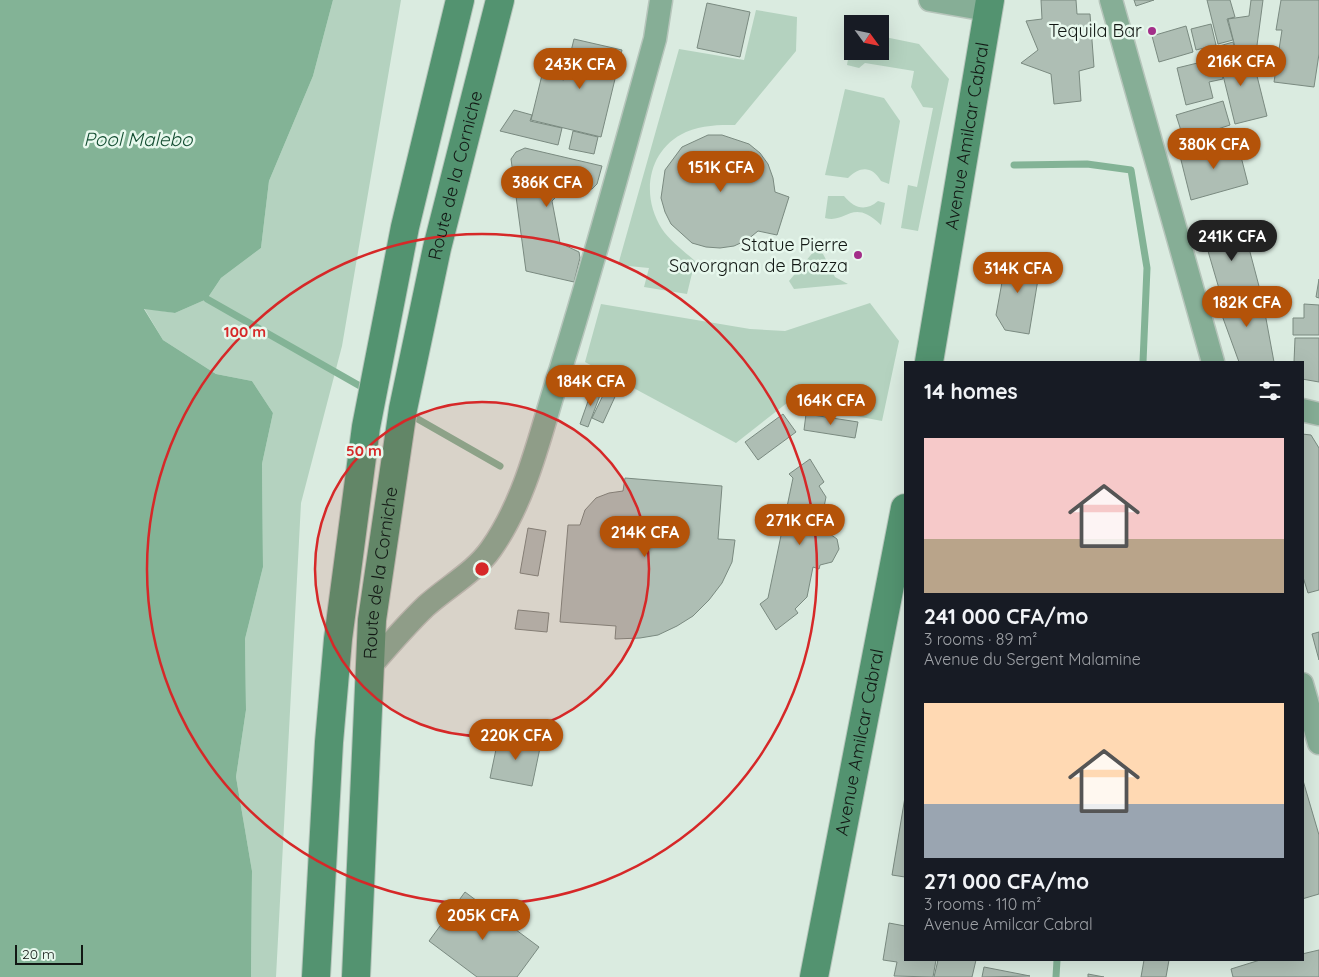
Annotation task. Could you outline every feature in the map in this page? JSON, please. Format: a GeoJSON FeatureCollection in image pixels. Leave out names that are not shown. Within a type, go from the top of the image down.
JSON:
{"type":"FeatureCollection","features":[{"type":"Feature","properties":{"kind":"main road","name":"Route de la Corniche"},"geometry":{"type":"LineString","coordinates":[[316,977],[329,742],[338,640],[372,386],[405,227],[460,0]]}},
{"type":"Feature","properties":{"kind":"main road","name":"Route de la Corniche"},"geometry":{"type":"LineString","coordinates":[[356,977],[372,620],[398,442],[403,409],[437,248],[500,0]]}},
{"type":"Feature","properties":{"kind":"main road","name":"Avenue Amilcar Cabral"},"geometry":{"type":"LineString","coordinates":[[930,361],[988,5]]}},
{"type":"Feature","properties":{"kind":"main road","name":"Avenue Amilcar Cabral"},"geometry":{"type":"LineString","coordinates":[[814,977],[904,513]]}},
{"type":"Feature","properties":{"kind":"street"},"geometry":{"type":"LineString","coordinates":[[370,667],[400,632],[427,605],[472,569],[491,549],[512,512],[526,478],[578,317],[655,39],[661,0]]}},
{"type":"Feature","properties":{"kind":"street"},"geometry":{"type":"LineString","coordinates":[[930,0],[988,5]]}},
{"type":"Feature","properties":{"kind":"street"},"geometry":{"type":"LineString","coordinates":[[1111,0],[1214,361]]}},
{"type":"Feature","properties":{"kind":"street"},"geometry":{"type":"LineString","coordinates":[[1304,410],[1319,414]]}},
{"type":"Feature","properties":{"kind":"street"},"geometry":{"type":"LineString","coordinates":[[1304,691],[1319,743]]}},
{"type":"Feature","properties":{"kind":"shaded area"},"geometry":{"type":"Polygon","coordinates":[[[333,0],[401,0],[342,346],[301,503],[276,977],[251,977],[252,871],[236,777],[246,710],[245,639],[263,567],[262,464],[273,413],[252,381],[216,374],[163,340],[144,308],[175,313],[207,299],[221,278],[261,248],[269,181],[313,76],[333,0]]]}},
{"type":"Feature","properties":{"kind":"shaded area"},"geometry":{"type":"Polygon","coordinates":[[[756,10],[797,17],[796,51],[735,125],[711,126],[686,132],[673,140],[663,150],[656,161],[650,188],[655,216],[662,229],[673,242],[695,261],[687,294],[644,287],[649,268],[618,265],[679,49],[744,60],[756,10]]]}},
{"type":"Feature","properties":{"kind":"shaded area"},"geometry":{"type":"Polygon","coordinates":[[[889,38],[919,44],[949,79],[918,231],[901,228],[908,185],[917,187],[933,108],[923,107],[911,87],[914,71],[865,63],[859,68],[847,65],[848,60],[889,60],[889,38]]]}},
{"type":"Feature","properties":{"kind":"shaded area"},"geometry":{"type":"Polygon","coordinates":[[[845,89],[884,98],[900,121],[889,184],[881,181],[874,173],[866,169],[857,171],[848,178],[825,175],[845,89]]]}},
{"type":"Feature","properties":{"kind":"shaded area"},"geometry":{"type":"Polygon","coordinates":[[[828,196],[844,196],[860,207],[869,207],[878,201],[885,203],[881,225],[871,217],[856,212],[839,218],[825,218],[828,196]]]}},
{"type":"Feature","properties":{"kind":"shaded area"},"geometry":{"type":"Polygon","coordinates":[[[815,250],[823,254],[835,277],[848,284],[794,289],[789,281],[815,250]]]}},
{"type":"Feature","properties":{"kind":"shaded area"},"geometry":{"type":"Polygon","coordinates":[[[870,303],[899,341],[882,421],[787,403],[736,443],[585,362],[601,304],[750,329],[785,331],[870,303]]]}},
{"type":"Feature","properties":{"kind":"water","name":"Pool Malebo"},"geometry":{"type":"Polygon","coordinates":[[[0,0],[333,0],[313,76],[269,181],[261,248],[221,278],[207,299],[175,313],[144,309],[163,340],[216,374],[252,381],[273,413],[262,464],[263,567],[245,639],[246,710],[236,777],[252,871],[251,977],[0,977],[0,0]]]}},
{"type":"Feature","properties":{"kind":"building"},"geometry":{"type":"Polygon","coordinates":[[[1041,0],[1076,0],[1077,14],[1090,14],[1094,67],[1079,71],[1081,101],[1054,104],[1051,74],[1021,63],[1038,50],[1026,21],[1042,19],[1041,0]]]}},
{"type":"Feature","properties":{"kind":"building"},"geometry":{"type":"Polygon","coordinates":[[[1134,0],[1154,0],[1136,6],[1134,0]]]}},
{"type":"Feature","properties":{"kind":"building"},"geometry":{"type":"Polygon","coordinates":[[[1207,0],[1230,0],[1235,17],[1227,19],[1233,40],[1218,44],[1207,0]]]}},
{"type":"Feature","properties":{"kind":"building"},"geometry":{"type":"Polygon","coordinates":[[[1251,0],[1263,0],[1254,68],[1241,71],[1228,19],[1249,16],[1251,0]]]}},
{"type":"Feature","properties":{"kind":"building"},"geometry":{"type":"Polygon","coordinates":[[[1281,0],[1319,0],[1319,54],[1314,87],[1274,82],[1282,30],[1276,30],[1281,0]]]}},
{"type":"Feature","properties":{"kind":"building"},"geometry":{"type":"Polygon","coordinates":[[[707,3],[750,12],[740,57],[697,48],[707,3]]]}},
{"type":"Feature","properties":{"kind":"building"},"geometry":{"type":"Polygon","coordinates":[[[1211,24],[1216,45],[1196,50],[1191,29],[1211,24]]]}},
{"type":"Feature","properties":{"kind":"building"},"geometry":{"type":"Polygon","coordinates":[[[1186,26],[1193,52],[1159,62],[1152,36],[1186,26]]]}},
{"type":"Feature","properties":{"kind":"building"},"geometry":{"type":"Polygon","coordinates":[[[574,39],[622,50],[601,137],[531,120],[542,75],[564,80],[574,39]]]}},
{"type":"Feature","properties":{"kind":"building"},"geometry":{"type":"Polygon","coordinates":[[[1233,42],[1241,72],[1255,68],[1267,116],[1235,124],[1216,47],[1233,42]]]}},
{"type":"Feature","properties":{"kind":"building"},"geometry":{"type":"Polygon","coordinates":[[[1218,58],[1223,79],[1209,82],[1213,98],[1186,105],[1177,68],[1218,58]]]}},
{"type":"Feature","properties":{"kind":"building"},"geometry":{"type":"Polygon","coordinates":[[[1223,101],[1230,125],[1184,140],[1176,115],[1223,101]]]}},
{"type":"Feature","properties":{"kind":"building"},"geometry":{"type":"Polygon","coordinates":[[[514,110],[532,115],[530,121],[562,128],[558,145],[500,131],[514,110]]]}},
{"type":"Feature","properties":{"kind":"building"},"geometry":{"type":"Polygon","coordinates":[[[573,131],[598,137],[594,154],[569,149],[573,131]]]}},
{"type":"Feature","properties":{"kind":"building"},"geometry":{"type":"Polygon","coordinates":[[[708,135],[722,135],[749,144],[760,153],[768,164],[775,192],[789,197],[777,235],[758,231],[747,240],[734,246],[706,247],[692,243],[671,224],[661,198],[665,170],[682,147],[708,135]]]}},
{"type":"Feature","properties":{"kind":"building"},"geometry":{"type":"Polygon","coordinates":[[[1237,141],[1248,184],[1191,200],[1180,156],[1237,141]]]}},
{"type":"Feature","properties":{"kind":"building"},"geometry":{"type":"Polygon","coordinates":[[[525,148],[602,166],[597,184],[592,189],[587,190],[567,186],[552,201],[560,243],[579,252],[580,258],[574,282],[526,271],[511,159],[516,152],[525,148]]]}},
{"type":"Feature","properties":{"kind":"building"},"geometry":{"type":"Polygon","coordinates":[[[1245,233],[1260,290],[1220,292],[1203,234],[1245,233]]]}},
{"type":"Feature","properties":{"kind":"building"},"geometry":{"type":"Polygon","coordinates":[[[1007,255],[1041,261],[1029,334],[1005,330],[996,315],[1007,255]]]}},
{"type":"Feature","properties":{"kind":"building"},"geometry":{"type":"Polygon","coordinates":[[[1319,279],[1319,298],[1316,297],[1319,279]]]}},
{"type":"Feature","properties":{"kind":"building"},"geometry":{"type":"Polygon","coordinates":[[[1262,297],[1274,361],[1239,361],[1216,299],[1262,297]]]}},
{"type":"Feature","properties":{"kind":"building"},"geometry":{"type":"Polygon","coordinates":[[[1304,304],[1319,305],[1319,335],[1293,335],[1293,318],[1304,318],[1304,304]]]}},
{"type":"Feature","properties":{"kind":"building"},"geometry":{"type":"Polygon","coordinates":[[[1295,338],[1319,338],[1319,382],[1304,379],[1304,361],[1294,361],[1295,338]]]}},
{"type":"Feature","properties":{"kind":"building"},"geometry":{"type":"Polygon","coordinates":[[[609,383],[619,388],[603,423],[592,418],[609,383]]]}},
{"type":"Feature","properties":{"kind":"building"},"geometry":{"type":"Polygon","coordinates":[[[593,387],[602,390],[588,427],[580,424],[593,387]]]}},
{"type":"Feature","properties":{"kind":"building"},"geometry":{"type":"Polygon","coordinates":[[[783,414],[796,432],[758,460],[745,442],[783,414]]]}},
{"type":"Feature","properties":{"kind":"building"},"geometry":{"type":"Polygon","coordinates":[[[806,414],[858,422],[855,438],[804,430],[806,414]]]}},
{"type":"Feature","properties":{"kind":"building"},"geometry":{"type":"Polygon","coordinates":[[[1304,434],[1311,435],[1319,448],[1319,590],[1308,593],[1304,580],[1304,434]]]}},
{"type":"Feature","properties":{"kind":"building"},"geometry":{"type":"Polygon","coordinates":[[[810,459],[824,482],[819,486],[826,497],[822,517],[825,518],[823,525],[828,526],[827,532],[837,539],[839,549],[832,562],[820,565],[819,569],[813,567],[807,597],[795,609],[798,613],[776,630],[760,604],[768,598],[793,478],[789,474],[810,459]]]}},
{"type":"Feature","properties":{"kind":"building"},"geometry":{"type":"Polygon","coordinates":[[[625,478],[722,486],[718,539],[735,540],[732,562],[722,583],[693,616],[658,635],[615,639],[616,626],[560,622],[568,525],[580,525],[585,510],[596,498],[609,493],[623,491],[625,478]]]}},
{"type":"Feature","properties":{"kind":"building"},"geometry":{"type":"Polygon","coordinates":[[[528,528],[546,531],[538,576],[520,573],[528,528]]]}},
{"type":"Feature","properties":{"kind":"building"},"geometry":{"type":"Polygon","coordinates":[[[518,610],[549,613],[547,632],[515,629],[518,610]]]}},
{"type":"Feature","properties":{"kind":"building"},"geometry":{"type":"Polygon","coordinates":[[[1319,632],[1319,660],[1312,634],[1319,632]]]}},
{"type":"Feature","properties":{"kind":"building"},"geometry":{"type":"Polygon","coordinates":[[[499,735],[541,743],[532,786],[490,778],[499,735]]]}},
{"type":"Feature","properties":{"kind":"building"},"geometry":{"type":"Polygon","coordinates":[[[1304,784],[1319,835],[1319,894],[1304,898],[1304,784]]]}},
{"type":"Feature","properties":{"kind":"building"},"geometry":{"type":"Polygon","coordinates":[[[904,803],[904,877],[892,875],[904,803]]]}},
{"type":"Feature","properties":{"kind":"building"},"geometry":{"type":"Polygon","coordinates":[[[465,892],[539,947],[517,977],[477,977],[429,941],[465,892]]]}},
{"type":"Feature","properties":{"kind":"building"},"geometry":{"type":"Polygon","coordinates":[[[889,923],[904,926],[904,961],[936,961],[933,977],[894,976],[897,962],[883,960],[889,923]]]}},
{"type":"Feature","properties":{"kind":"building"},"geometry":{"type":"Polygon","coordinates":[[[1319,950],[1319,977],[1233,977],[1231,969],[1257,961],[1304,961],[1304,954],[1319,950]]]}},
{"type":"Feature","properties":{"kind":"building"},"geometry":{"type":"Polygon","coordinates":[[[938,961],[976,961],[972,977],[934,977],[938,961]]]}},
{"type":"Feature","properties":{"kind":"building"},"geometry":{"type":"Polygon","coordinates":[[[1144,961],[1169,961],[1166,977],[1141,977],[1144,961]]]}},
{"type":"Feature","properties":{"kind":"building"},"geometry":{"type":"Polygon","coordinates":[[[984,967],[1030,976],[982,977],[984,967]]]}},
{"type":"Feature","properties":{"kind":"building"},"geometry":{"type":"Polygon","coordinates":[[[1088,974],[1104,977],[1088,977],[1088,974]]]}},
{"type":"Feature","properties":{"kind":"waterway"},"geometry":{"type":"LineString","coordinates":[[1014,165],[1087,164],[1131,170],[1147,268],[1143,361]]}},
{"type":"Feature","properties":{"kind":"waterway"},"geometry":{"type":"LineString","coordinates":[[207,299],[367,390]]}},
{"type":"Feature","properties":{"kind":"waterway"},"geometry":{"type":"LineString","coordinates":[[409,414],[500,466]]}},
{"type":"Feature","properties":{"kind":"waterway"},"geometry":{"type":"LineString","coordinates":[[1056,977],[1057,961]]}},
{"type":"Feature","properties":{"kind":"place","name":"Tequila Bar"},"geometry":{"type":"Point","coordinates":[1152,31]}},
{"type":"Feature","properties":{"kind":"place","name":"Statue Pierre Savorgnan de Brazza"},"geometry":{"type":"Point","coordinates":[858,255]}}]}
